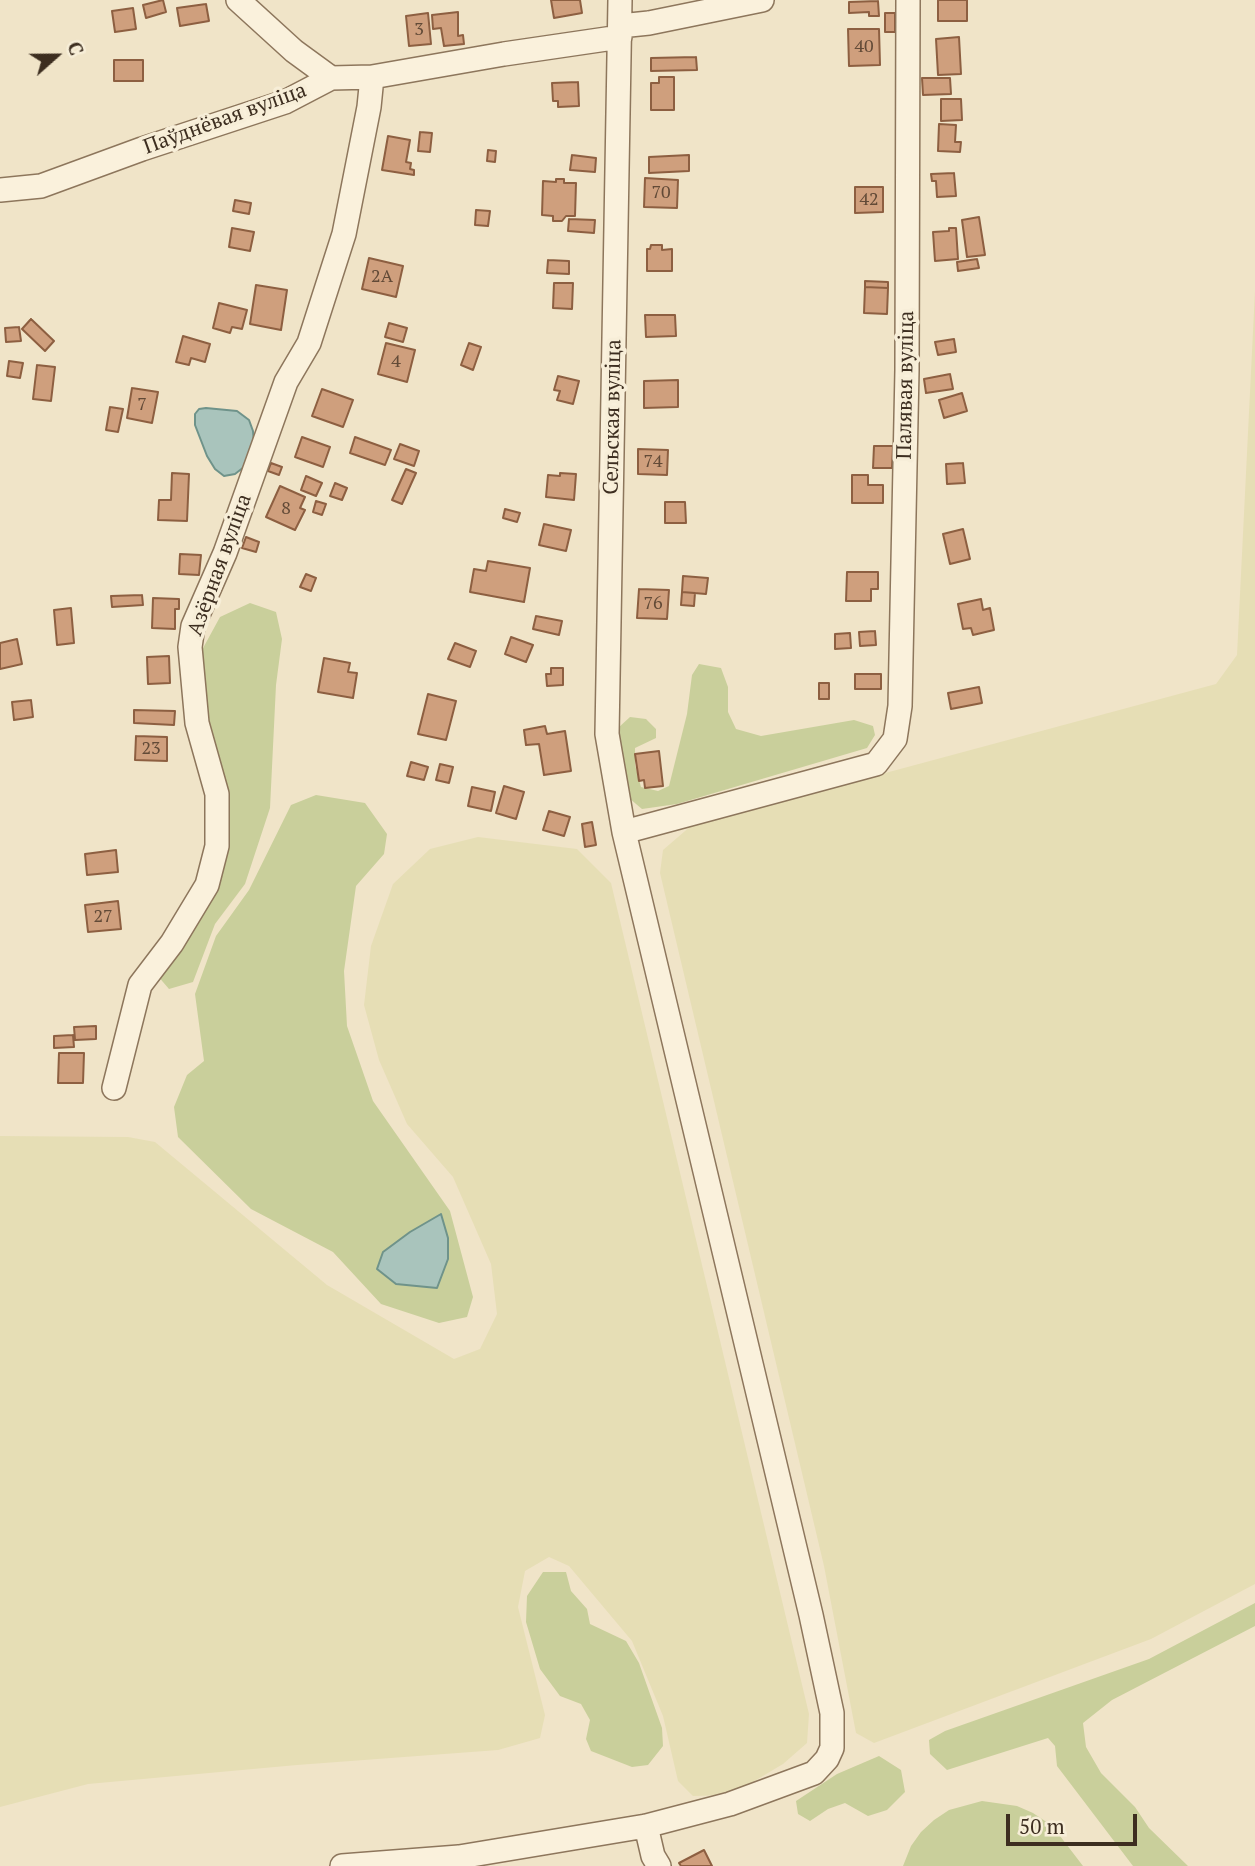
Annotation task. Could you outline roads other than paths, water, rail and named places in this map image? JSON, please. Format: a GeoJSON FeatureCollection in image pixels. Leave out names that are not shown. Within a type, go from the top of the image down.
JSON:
{"type":"FeatureCollection","features":[{"type":"Feature","properties":{"kind":"street"},"geometry":{"type":"LineString","coordinates":[[238,0],[294,51],[331,78]]}},
{"type":"Feature","properties":{"kind":"street","name":"Сельская вуліца"},"geometry":{"type":"LineString","coordinates":[[342,1866],[459,1861],[646,1825],[730,1804],[814,1773],[827,1759],[832,1748],[832,1713],[811,1615],[624,832],[607,734],[620,0]]}},
{"type":"Feature","properties":{"kind":"street","name":"Паўднёвая вуліца"},"geometry":{"type":"LineString","coordinates":[[0,190],[41,186],[142,149],[285,102],[331,78],[372,77],[504,54],[762,0]]}},
{"type":"Feature","properties":{"kind":"street","name":"Палявая вуліца"},"geometry":{"type":"LineString","coordinates":[[624,832],[876,764],[895,739],[900,706],[907,370],[908,0]]}},
{"type":"Feature","properties":{"kind":"street","name":"Азёрная вуліца"},"geometry":{"type":"LineString","coordinates":[[114,1088],[141,985],[172,943],[207,885],[217,846],[217,794],[197,723],[190,647],[193,626],[225,553],[286,382],[309,343],[344,234],[369,107],[372,77]]}},
{"type":"Feature","properties":{"kind":"street"},"geometry":{"type":"LineString","coordinates":[[646,1825],[653,1856],[659,1866]]}},
{"type":"Feature","properties":{"kind":"water"},"geometry":{"type":"Polygon","coordinates":[[[199,409],[237,411],[249,420],[254,444],[244,467],[235,474],[224,476],[215,469],[207,456],[195,425],[195,414],[199,409]]]}},
{"type":"Feature","properties":{"kind":"water"},"geometry":{"type":"Polygon","coordinates":[[[441,1214],[448,1238],[448,1259],[437,1288],[396,1284],[377,1269],[383,1252],[441,1214]]]}}]}
